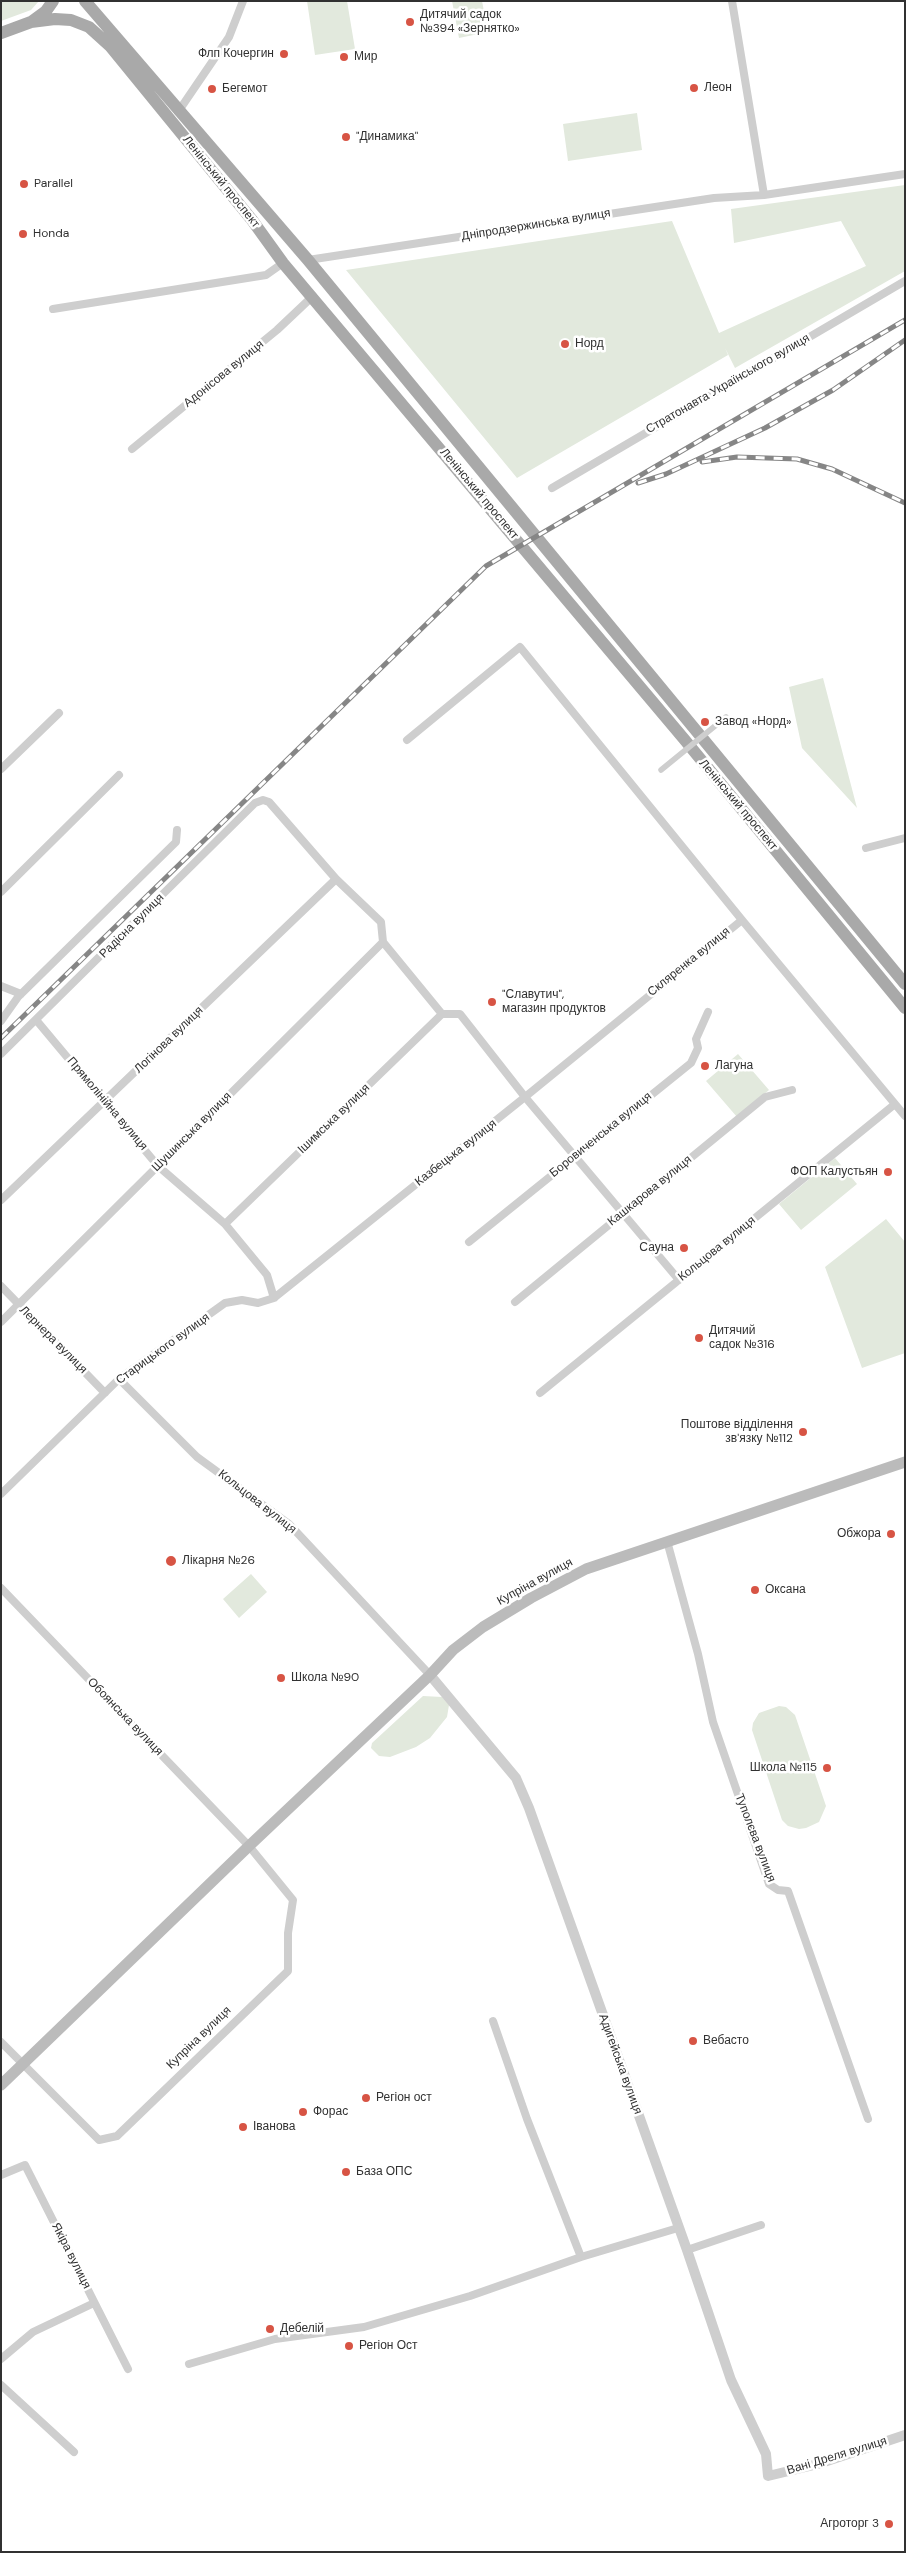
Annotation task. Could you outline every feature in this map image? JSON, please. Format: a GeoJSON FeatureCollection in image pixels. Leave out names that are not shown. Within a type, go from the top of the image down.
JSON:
{"type":"FeatureCollection","features":[{"type":"Feature","properties":{"kind":"main road"},"geometry":{"type":"LineString","coordinates":[[1,33],[31,22],[46,11],[53,1]]}},
{"type":"Feature","properties":{"kind":"main road","name":"Ленінський проспект"},"geometry":{"type":"LineString","coordinates":[[85,1],[178,112],[310,262],[905,984]]}},
{"type":"Feature","properties":{"kind":"main road","name":"Ленінський проспект"},"geometry":{"type":"LineString","coordinates":[[31,22],[55,19],[71,20],[89,27],[125,63],[246,212],[283,262],[690,746],[905,1008]]}},
{"type":"Feature","properties":{"kind":"main road"},"geometry":{"type":"LineString","coordinates":[[296,277],[310,262]]}},
{"type":"Feature","properties":{"kind":"main road","name":"Купріна вулиця"},"geometry":{"type":"LineString","coordinates":[[1,2085],[460,1645],[483,1627],[531,1598],[586,1569],[905,1462]]}},
{"type":"Feature","properties":{"kind":"street"},"geometry":{"type":"LineString","coordinates":[[178,112],[229,37],[244,1]]}},
{"type":"Feature","properties":{"kind":"street"},"geometry":{"type":"LineString","coordinates":[[732,1],[764,195]]}},
{"type":"Feature","properties":{"kind":"street","name":"Дніпродзержинська вулиця"},"geometry":{"type":"LineString","coordinates":[[310,262],[714,198],[764,195],[905,174]]}},
{"type":"Feature","properties":{"kind":"street"},"geometry":{"type":"LineString","coordinates":[[53,309],[266,275],[283,262]]}},
{"type":"Feature","properties":{"kind":"street","name":"Стратонавта Українського вулиця"},"geometry":{"type":"LineString","coordinates":[[552,488],[905,281]]}},
{"type":"Feature","properties":{"kind":"street","name":"Адонісова вулиця"},"geometry":{"type":"LineString","coordinates":[[132,449],[277,330],[313,296]]}},
{"type":"Feature","properties":{"kind":"street"},"geometry":{"type":"LineString","coordinates":[[407,740],[520,647],[742,920],[905,1116]]}},
{"type":"Feature","properties":{"kind":"street"},"geometry":{"type":"LineString","coordinates":[[1,769],[59,713]]}},
{"type":"Feature","properties":{"kind":"street"},"geometry":{"type":"LineString","coordinates":[[661,770],[726,717]]}},
{"type":"Feature","properties":{"kind":"street"},"geometry":{"type":"LineString","coordinates":[[1,892],[119,775]]}},
{"type":"Feature","properties":{"kind":"street","name":"Радісна вулиця"},"geometry":{"type":"LineString","coordinates":[[1,1054],[37,1021],[255,803],[263,800],[269,802],[336,879]]}},
{"type":"Feature","properties":{"kind":"street"},"geometry":{"type":"LineString","coordinates":[[1,1021],[21,994],[176,842],[177,830]]}},
{"type":"Feature","properties":{"kind":"street"},"geometry":{"type":"LineString","coordinates":[[866,848],[905,838]]}},
{"type":"Feature","properties":{"kind":"street"},"geometry":{"type":"LineString","coordinates":[[336,879],[381,922],[383,942],[442,1014],[460,1014],[526,1098],[679,1280]]}},
{"type":"Feature","properties":{"kind":"street","name":"Логінова вулиця"},"geometry":{"type":"LineString","coordinates":[[1,1200],[336,879]]}},
{"type":"Feature","properties":{"kind":"street","name":"Скляренка вулиця"},"geometry":{"type":"LineString","coordinates":[[636,1005],[742,920]]}},
{"type":"Feature","properties":{"kind":"street","name":"Шушинська вулиця"},"geometry":{"type":"LineString","coordinates":[[1,1322],[383,942]]}},
{"type":"Feature","properties":{"kind":"street"},"geometry":{"type":"LineString","coordinates":[[1,986],[21,994]]}},
{"type":"Feature","properties":{"kind":"street","name":"Казбецька вулиця"},"geometry":{"type":"LineString","coordinates":[[274,1298],[526,1098],[636,1005]]}},
{"type":"Feature","properties":{"kind":"street","name":"Боровиченська вулиця"},"geometry":{"type":"LineString","coordinates":[[469,1242],[691,1062],[698,1048],[696,1039],[708,1012]]}},
{"type":"Feature","properties":{"kind":"street","name":"Ішимська вулиця"},"geometry":{"type":"LineString","coordinates":[[225,1224],[442,1014]]}},
{"type":"Feature","properties":{"kind":"street","name":"Прямолінійна вулиця"},"geometry":{"type":"LineString","coordinates":[[37,1021],[158,1166],[225,1224],[267,1275],[274,1298]]}},
{"type":"Feature","properties":{"kind":"street","name":"Кашкарова вулиця"},"geometry":{"type":"LineString","coordinates":[[514,1302],[765,1097],[792,1090]]}},
{"type":"Feature","properties":{"kind":"street","name":"Кольцова вулиця"},"geometry":{"type":"LineString","coordinates":[[540,1393],[895,1104]]}},
{"type":"Feature","properties":{"kind":"street","name":"Лернера вулиця"},"geometry":{"type":"LineString","coordinates":[[1,1286],[105,1392]]}},
{"type":"Feature","properties":{"kind":"street","name":"Старицького вулиця"},"geometry":{"type":"LineString","coordinates":[[1,1494],[119,1380],[225,1303],[242,1300],[258,1303],[274,1298]]}},
{"type":"Feature","properties":{"kind":"street","name":"Кольцова вулиця"},"geometry":{"type":"LineString","coordinates":[[119,1380],[198,1457],[289,1524],[430,1675]]}},
{"type":"Feature","properties":{"kind":"street","name":"Туполєва вулиця"},"geometry":{"type":"LineString","coordinates":[[667,1541],[698,1654],[713,1722],[770,1884],[778,1890],[788,1891],[868,2119]]}},
{"type":"Feature","properties":{"kind":"street","name":"Обоянська вулиця"},"geometry":{"type":"LineString","coordinates":[[1,1588],[249,1846]]}},
{"type":"Feature","properties":{"kind":"street","name":"Адигейська вулиця"},"geometry":{"type":"LineString","coordinates":[[430,1675],[496,1752],[519,1785],[687,2250],[731,2380],[766,2454],[768,2476]]}},
{"type":"Feature","properties":{"kind":"street","name":"Купріна вулиця"},"geometry":{"type":"LineString","coordinates":[[1,2042],[99,2140],[117,2136],[288,1972],[288,1933],[293,1900],[249,1846]]}},
{"type":"Feature","properties":{"kind":"street"},"geometry":{"type":"LineString","coordinates":[[493,2021],[527,2119],[581,2257]]}},
{"type":"Feature","properties":{"kind":"street","name":"Якіра вулиця"},"geometry":{"type":"LineString","coordinates":[[1,2175],[25,2165],[128,2369]]}},
{"type":"Feature","properties":{"kind":"street"},"geometry":{"type":"LineString","coordinates":[[687,2250],[761,2225]]}},
{"type":"Feature","properties":{"kind":"street"},"geometry":{"type":"LineString","coordinates":[[189,2364],[275,2339],[364,2326],[470,2296],[581,2257],[678,2228]]}},
{"type":"Feature","properties":{"kind":"street"},"geometry":{"type":"LineString","coordinates":[[1,2359],[34,2332],[94,2303]]}},
{"type":"Feature","properties":{"kind":"street"},"geometry":{"type":"LineString","coordinates":[[1,2385],[74,2452]]}},
{"type":"Feature","properties":{"kind":"street","name":"Вані Дреля вулиця"},"geometry":{"type":"LineString","coordinates":[[768,2476],[818,2464],[905,2435]]}},
{"type":"Feature","properties":{"kind":"shaded area"},"geometry":{"type":"Polygon","coordinates":[[[1,1],[39,1],[31,10],[1,21],[1,1]]]}},
{"type":"Feature","properties":{"kind":"shaded area"},"geometry":{"type":"Polygon","coordinates":[[[307,1],[347,1],[355,49],[315,55],[307,1]]]}},
{"type":"Feature","properties":{"kind":"shaded area"},"geometry":{"type":"Polygon","coordinates":[[[452,1],[482,1],[488,32],[459,38],[452,1]]]}},
{"type":"Feature","properties":{"kind":"shaded area"},"geometry":{"type":"Polygon","coordinates":[[[637,113],[642,150],[568,161],[563,124],[637,113]]]}},
{"type":"Feature","properties":{"kind":"shaded area","name":"Норд"},"geometry":{"type":"Polygon","coordinates":[[[905,185],[905,271],[735,368],[725,348],[728,355],[517,478],[346,270],[672,221],[719,333],[866,266],[841,221],[734,243],[731,209],[905,185]]]}},
{"type":"Feature","properties":{"kind":"shaded area"},"geometry":{"type":"Polygon","coordinates":[[[823,678],[857,808],[802,748],[789,687],[823,678]]]}},
{"type":"Feature","properties":{"kind":"shaded area"},"geometry":{"type":"Polygon","coordinates":[[[738,1054],[769,1090],[737,1117],[706,1081],[738,1054]]]}},
{"type":"Feature","properties":{"kind":"shaded area"},"geometry":{"type":"Polygon","coordinates":[[[835,1158],[857,1184],[801,1230],[779,1204],[835,1158]]]}},
{"type":"Feature","properties":{"kind":"shaded area"},"geometry":{"type":"Polygon","coordinates":[[[886,1219],[905,1242],[905,1353],[862,1368],[825,1267],[886,1219]]]}},
{"type":"Feature","properties":{"kind":"shaded area"},"geometry":{"type":"Polygon","coordinates":[[[251,1574],[267,1592],[239,1618],[223,1599],[251,1574]]]}},
{"type":"Feature","properties":{"kind":"shaded area"},"geometry":{"type":"Polygon","coordinates":[[[423,1696],[442,1697],[449,1705],[447,1717],[430,1738],[416,1747],[390,1757],[379,1756],[371,1748],[372,1743],[423,1696]]]}},
{"type":"Feature","properties":{"kind":"shaded area"},"geometry":{"type":"Polygon","coordinates":[[[779,1706],[786,1707],[795,1715],[826,1806],[819,1822],[806,1828],[799,1829],[788,1826],[782,1820],[752,1730],[753,1723],[759,1713],[779,1706]]]}},
{"type":"Feature","properties":{"kind":"railway"},"geometry":{"type":"LineString","coordinates":[[1,1038],[486,566],[905,320]]}},
{"type":"Feature","properties":{"kind":"railway"},"geometry":{"type":"LineString","coordinates":[[638,483],[666,474],[765,428],[833,390],[905,340]]}},
{"type":"Feature","properties":{"kind":"railway"},"geometry":{"type":"LineString","coordinates":[[702,462],[737,457],[797,459],[832,469],[905,503]]}},
{"type":"Feature","properties":{"kind":"place","name":"Дитячий садок №394 «Зернятко»"},"geometry":{"type":"Point","coordinates":[410,22]}},
{"type":"Feature","properties":{"kind":"place","name":"Флп Кочергин"},"geometry":{"type":"Point","coordinates":[284,54]}},
{"type":"Feature","properties":{"kind":"place","name":"Мир"},"geometry":{"type":"Point","coordinates":[344,57]}},
{"type":"Feature","properties":{"kind":"place","name":"Леон"},"geometry":{"type":"Point","coordinates":[694,88]}},
{"type":"Feature","properties":{"kind":"place","name":"Бегемот"},"geometry":{"type":"Point","coordinates":[212,89]}},
{"type":"Feature","properties":{"kind":"place","name":"\"Динамика\""},"geometry":{"type":"Point","coordinates":[346,137]}},
{"type":"Feature","properties":{"kind":"place","name":"Parallel"},"geometry":{"type":"Point","coordinates":[24,184]}},
{"type":"Feature","properties":{"kind":"place","name":"Honda"},"geometry":{"type":"Point","coordinates":[23,234]}},
{"type":"Feature","properties":{"kind":"place","name":"Норд"},"geometry":{"type":"Point","coordinates":[565,344]}},
{"type":"Feature","properties":{"kind":"place","name":"Завод «Норд»"},"geometry":{"type":"Point","coordinates":[705,722]}},
{"type":"Feature","properties":{"kind":"place","name":"\"Славутич\", магазин продуктов"},"geometry":{"type":"Point","coordinates":[492,1002]}},
{"type":"Feature","properties":{"kind":"place","name":"Лагуна"},"geometry":{"type":"Point","coordinates":[705,1066]}},
{"type":"Feature","properties":{"kind":"place","name":"ФОП Калустьян"},"geometry":{"type":"Point","coordinates":[888,1172]}},
{"type":"Feature","properties":{"kind":"place","name":"Сауна"},"geometry":{"type":"Point","coordinates":[684,1248]}},
{"type":"Feature","properties":{"kind":"place","name":"Дитячий садок №316"},"geometry":{"type":"Point","coordinates":[699,1338]}},
{"type":"Feature","properties":{"kind":"place","name":"Поштове відділення зв'язку №112"},"geometry":{"type":"Point","coordinates":[803,1432]}},
{"type":"Feature","properties":{"kind":"place","name":"Обжора"},"geometry":{"type":"Point","coordinates":[891,1534]}},
{"type":"Feature","properties":{"kind":"place","name":"Лікарня №26"},"geometry":{"type":"Point","coordinates":[171,1561]}},
{"type":"Feature","properties":{"kind":"place","name":"Оксана"},"geometry":{"type":"Point","coordinates":[755,1590]}},
{"type":"Feature","properties":{"kind":"place","name":"Школа №90"},"geometry":{"type":"Point","coordinates":[281,1678]}},
{"type":"Feature","properties":{"kind":"place","name":"Школа №115"},"geometry":{"type":"Point","coordinates":[827,1768]}},
{"type":"Feature","properties":{"kind":"place","name":"Вебасто"},"geometry":{"type":"Point","coordinates":[693,2041]}},
{"type":"Feature","properties":{"kind":"place","name":"Регіон ост"},"geometry":{"type":"Point","coordinates":[366,2098]}},
{"type":"Feature","properties":{"kind":"place","name":"Форас"},"geometry":{"type":"Point","coordinates":[303,2112]}},
{"type":"Feature","properties":{"kind":"place","name":"Іванова"},"geometry":{"type":"Point","coordinates":[243,2127]}},
{"type":"Feature","properties":{"kind":"place","name":"База ОПС"},"geometry":{"type":"Point","coordinates":[346,2172]}},
{"type":"Feature","properties":{"kind":"place","name":"Дебелій"},"geometry":{"type":"Point","coordinates":[270,2329]}},
{"type":"Feature","properties":{"kind":"place","name":"Регіон Ост"},"geometry":{"type":"Point","coordinates":[349,2346]}},
{"type":"Feature","properties":{"kind":"place","name":"Агроторг 3"},"geometry":{"type":"Point","coordinates":[889,2524]}}]}
